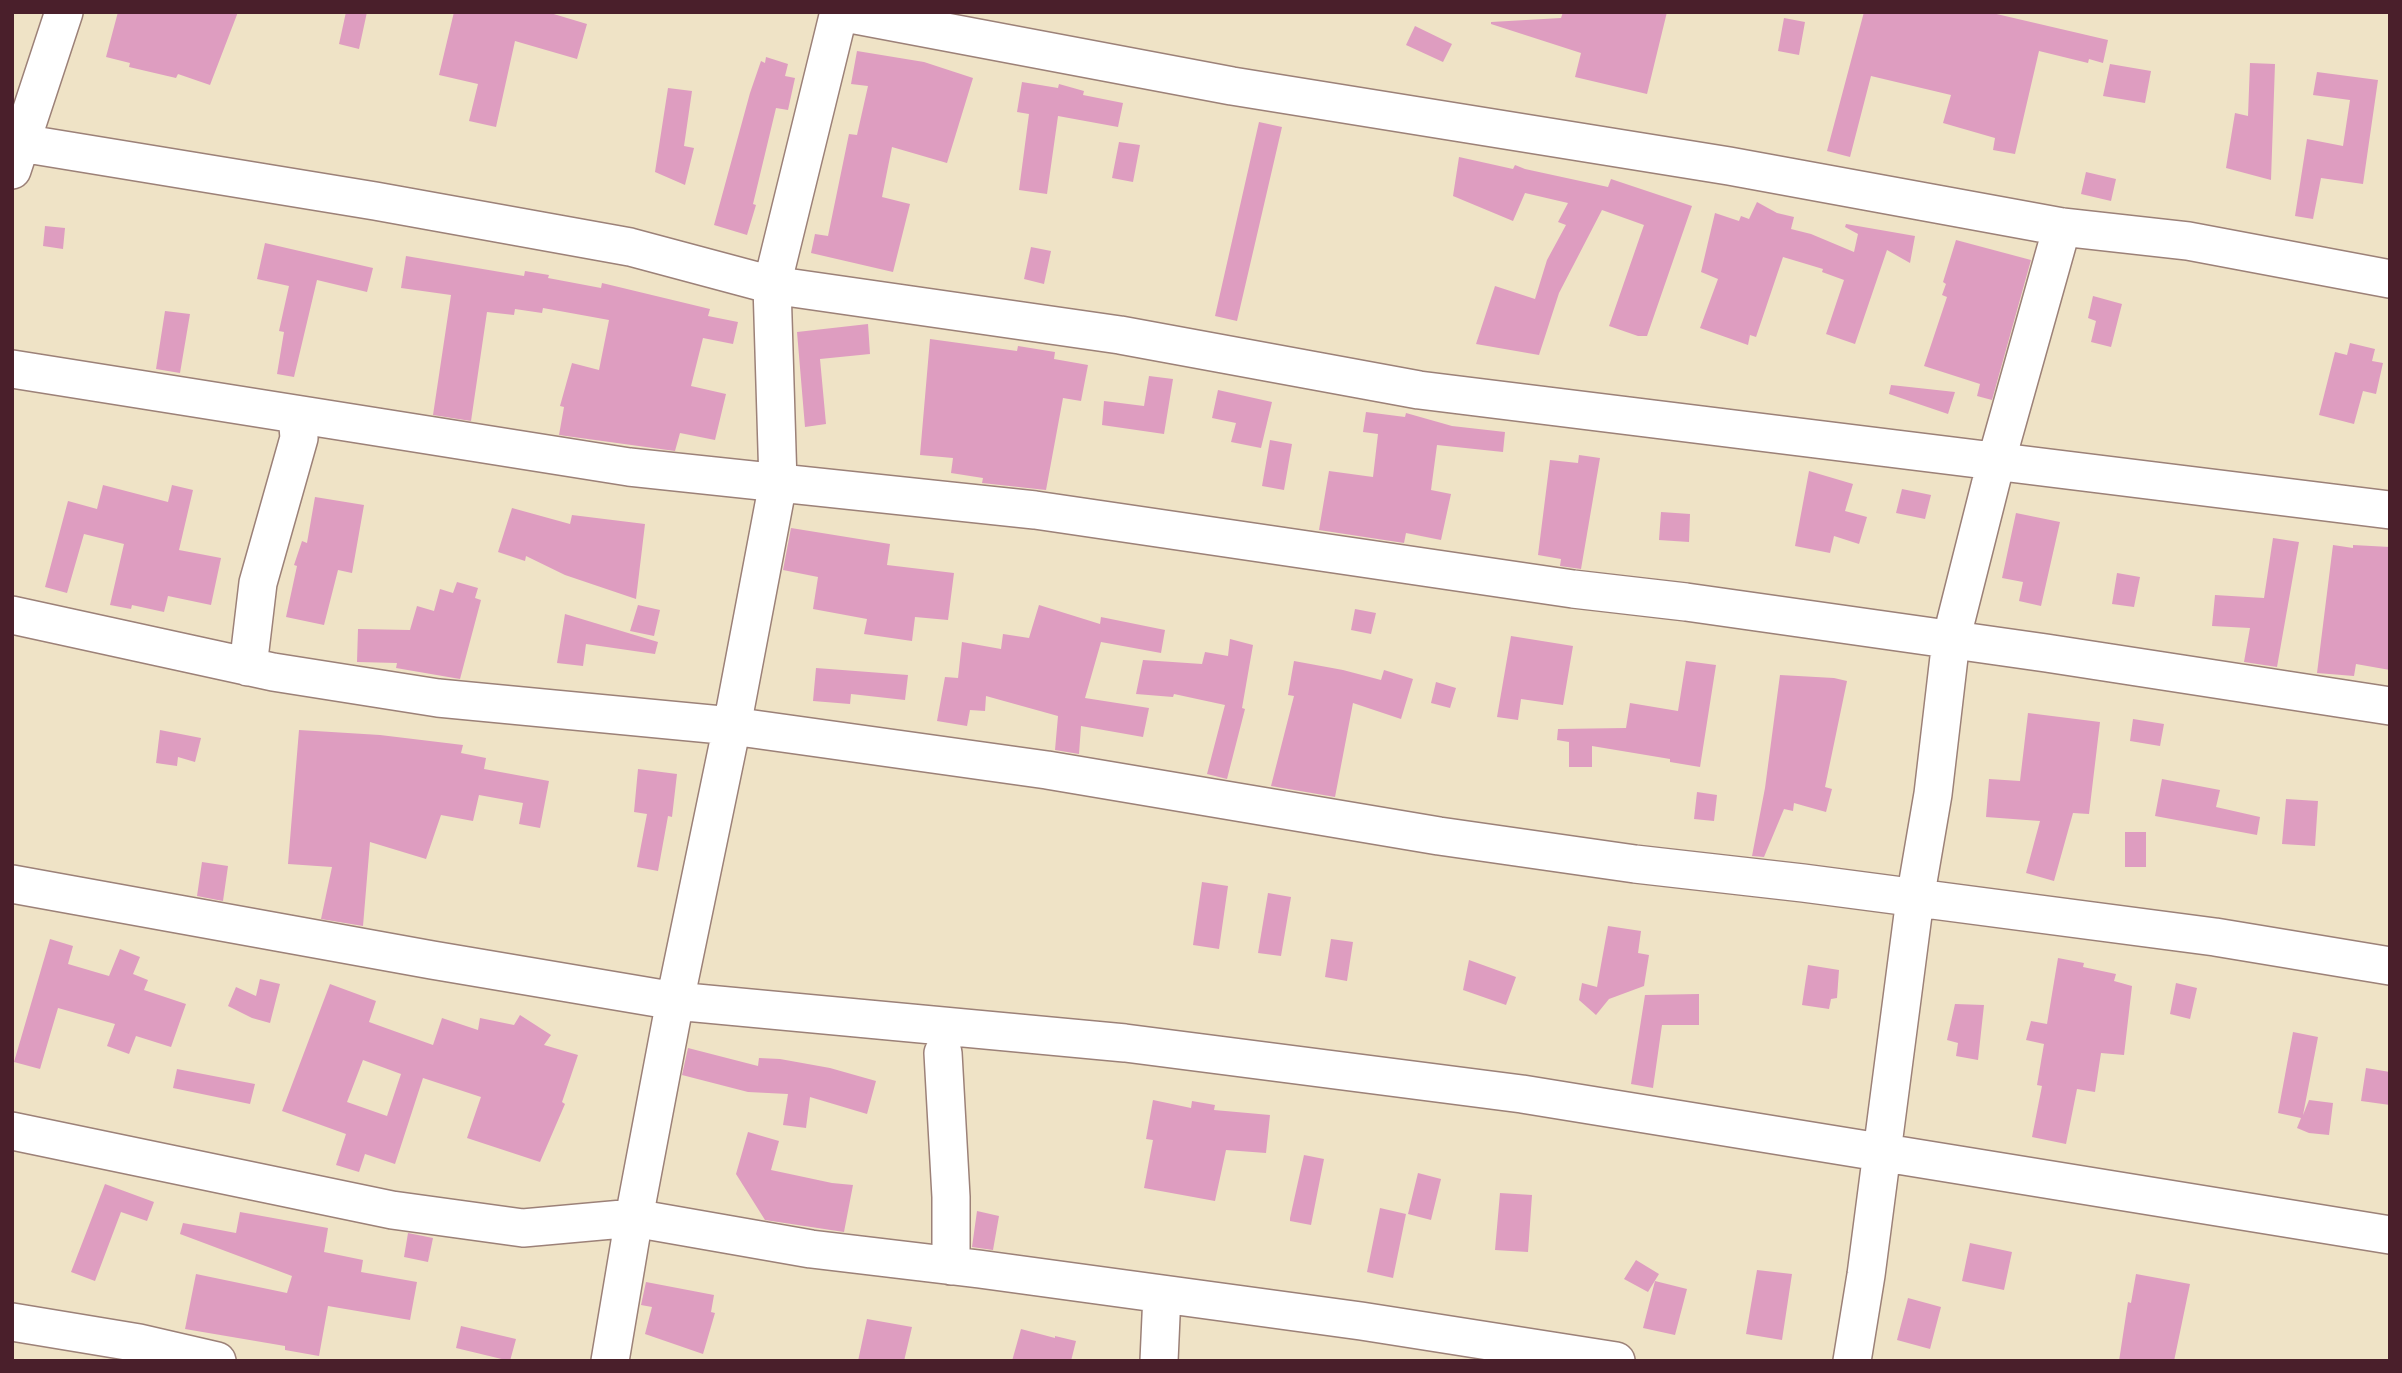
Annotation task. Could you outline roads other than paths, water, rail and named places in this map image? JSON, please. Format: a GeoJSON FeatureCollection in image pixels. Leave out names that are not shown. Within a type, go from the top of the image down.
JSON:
{"type":"FeatureCollection","features":[{"type":"Feature","properties":{"kind":"street"},"geometry":{"type":"LineString","coordinates":[[64,12],[17,156],[375,201],[630,247],[772,285],[1120,335],[1419,390],[2390,510]]}},
{"type":"Feature","properties":{"kind":"street"},"geometry":{"type":"LineString","coordinates":[[610,1361],[675,1001],[732,726],[778,483],[772,285],[840,12],[1232,86],[1729,166],[2062,228],[2188,241],[2390,279]]}},
{"type":"Feature","properties":{"kind":"street"},"geometry":{"type":"LineString","coordinates":[[1852,1361],[1866,1275],[1915,899],[1933,794],[1951,640],[1996,462],[2062,228]]}},
{"type":"Feature","properties":{"kind":"street"},"geometry":{"type":"LineString","coordinates":[[12,369],[629,467],[1035,510],[1573,589],[1686,602],[1951,640],[2390,706]]}},
{"type":"Feature","properties":{"kind":"street"},"geometry":{"type":"LineString","coordinates":[[248,667],[258,583],[299,438],[297,415]]}},
{"type":"Feature","properties":{"kind":"street"},"geometry":{"type":"LineString","coordinates":[[12,615],[248,667],[438,698],[732,726],[1047,770],[1439,836],[1635,864],[1803,883],[2215,937],[2390,966]]}},
{"type":"Feature","properties":{"kind":"street"},"geometry":{"type":"LineString","coordinates":[[12,884],[405,956],[675,1001],[1125,1043],[1522,1094],[2390,1235]]}},
{"type":"Feature","properties":{"kind":"street"},"geometry":{"type":"LineString","coordinates":[[943,1053],[951,1197],[951,1266]]}},
{"type":"Feature","properties":{"kind":"street"},"geometry":{"type":"LineString","coordinates":[[12,1131],[405,1212],[523,1228],[634,1218],[811,1249],[1362,1321],[1616,1361]]}},
{"type":"Feature","properties":{"kind":"street"},"geometry":{"type":"LineString","coordinates":[[1159,1361],[1162,1294]]}},
{"type":"Feature","properties":{"kind":"street"},"geometry":{"type":"LineString","coordinates":[[12,1322],[139,1343],[217,1361]]}}]}
